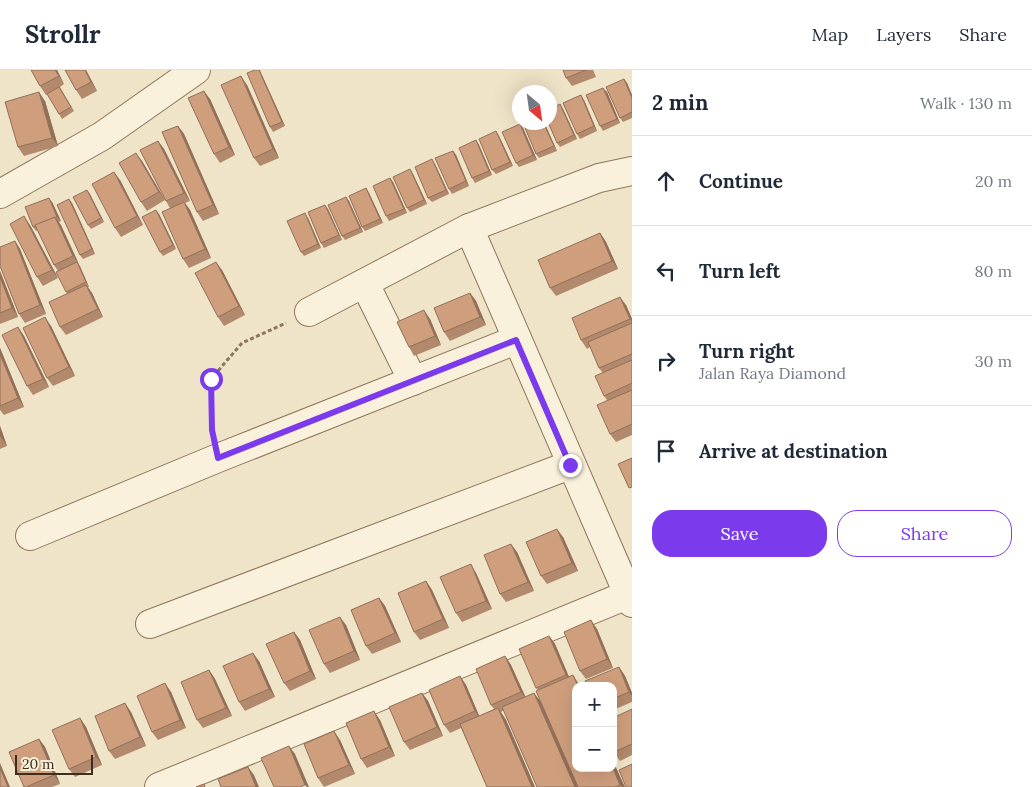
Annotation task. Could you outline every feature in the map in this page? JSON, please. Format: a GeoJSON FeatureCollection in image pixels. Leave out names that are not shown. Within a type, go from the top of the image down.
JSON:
{"type":"FeatureCollection","features":[{"type":"Feature","properties":{"kind":"street"},"geometry":{"type":"LineString","coordinates":[[0,194],[102,136],[196,70]]}},
{"type":"Feature","properties":{"kind":"street"},"geometry":{"type":"LineString","coordinates":[[309,312],[468,228],[599,178],[632,171]]}},
{"type":"Feature","properties":{"kind":"street"},"geometry":{"type":"LineString","coordinates":[[159,787],[631,597],[570,465],[468,228]]}},
{"type":"Feature","properties":{"kind":"street"},"geometry":{"type":"LineString","coordinates":[[365,284],[413,381]]}},
{"type":"Feature","properties":{"kind":"street"},"geometry":{"type":"LineString","coordinates":[[30,536],[218,458],[516,340]]}},
{"type":"Feature","properties":{"kind":"street"},"geometry":{"type":"LineString","coordinates":[[150,624],[570,465]]}},
{"type":"Feature","properties":{"kind":"path"},"geometry":{"type":"LineString","coordinates":[[218,458],[212,430],[211,379],[242,344],[309,312]]}},
{"type":"Feature","properties":{"kind":"building"},"geometry":{"type":"Polygon","coordinates":[[[31,70],[55,70],[59,76],[40,86],[31,70]]]}},
{"type":"Feature","properties":{"kind":"building"},"geometry":{"type":"Polygon","coordinates":[[[65,70],[85,70],[91,82],[76,90],[65,70]]]}},
{"type":"Feature","properties":{"kind":"building"},"geometry":{"type":"Polygon","coordinates":[[[259,70],[282,122],[270,127],[247,73],[259,70]]]}},
{"type":"Feature","properties":{"kind":"building"},"geometry":{"type":"Polygon","coordinates":[[[563,70],[586,70],[566,78],[563,70]]]}},
{"type":"Feature","properties":{"kind":"building"},"geometry":{"type":"Polygon","coordinates":[[[241,76],[273,149],[254,158],[221,85],[241,76]]]}},
{"type":"Feature","properties":{"kind":"building"},"geometry":{"type":"Polygon","coordinates":[[[624,79],[632,98],[632,112],[620,118],[606,87],[624,79]]]}},
{"type":"Feature","properties":{"kind":"building"},"geometry":{"type":"Polygon","coordinates":[[[59,87],[71,107],[59,114],[47,94],[59,87]]]}},
{"type":"Feature","properties":{"kind":"building"},"geometry":{"type":"Polygon","coordinates":[[[603,88],[617,119],[600,126],[586,95],[603,88]]]}},
{"type":"Feature","properties":{"kind":"building"},"geometry":{"type":"Polygon","coordinates":[[[204,91],[229,147],[214,154],[188,98],[204,91]]]}},
{"type":"Feature","properties":{"kind":"building"},"geometry":{"type":"Polygon","coordinates":[[[39,92],[52,138],[18,147],[5,102],[39,92]]]}},
{"type":"Feature","properties":{"kind":"building"},"geometry":{"type":"Polygon","coordinates":[[[581,95],[594,126],[577,134],[563,103],[581,95]]]}},
{"type":"Feature","properties":{"kind":"building"},"geometry":{"type":"Polygon","coordinates":[[[560,104],[574,135],[557,143],[551,130],[557,130],[557,106],[560,104]]]}},
{"type":"Feature","properties":{"kind":"building"},"geometry":{"type":"Polygon","coordinates":[[[178,126],[213,205],[197,212],[162,132],[178,126]]]}},
{"type":"Feature","properties":{"kind":"building"},"geometry":{"type":"Polygon","coordinates":[[[512,128],[512,130],[523,130],[533,155],[516,163],[502,132],[512,128]]]}},
{"type":"Feature","properties":{"kind":"building"},"geometry":{"type":"Polygon","coordinates":[[[526,130],[547,130],[554,146],[536,154],[526,130]]]}},
{"type":"Feature","properties":{"kind":"building"},"geometry":{"type":"Polygon","coordinates":[[[496,131],[510,162],[492,170],[479,139],[496,131]]]}},
{"type":"Feature","properties":{"kind":"building"},"geometry":{"type":"Polygon","coordinates":[[[476,140],[489,171],[472,178],[459,148],[476,140]]]}},
{"type":"Feature","properties":{"kind":"building"},"geometry":{"type":"Polygon","coordinates":[[[158,141],[184,193],[166,201],[140,150],[158,141]]]}},
{"type":"Feature","properties":{"kind":"building"},"geometry":{"type":"Polygon","coordinates":[[[453,151],[466,181],[449,189],[435,158],[453,151]]]}},
{"type":"Feature","properties":{"kind":"building"},"geometry":{"type":"Polygon","coordinates":[[[136,153],[159,192],[141,202],[119,163],[136,153]]]}},
{"type":"Feature","properties":{"kind":"building"},"geometry":{"type":"Polygon","coordinates":[[[432,159],[446,190],[428,198],[415,167],[432,159]]]}},
{"type":"Feature","properties":{"kind":"building"},"geometry":{"type":"Polygon","coordinates":[[[410,169],[424,200],[407,208],[393,177],[410,169]]]}},
{"type":"Feature","properties":{"kind":"building"},"geometry":{"type":"Polygon","coordinates":[[[114,172],[137,216],[115,228],[92,184],[114,172]]]}},
{"type":"Feature","properties":{"kind":"building"},"geometry":{"type":"Polygon","coordinates":[[[390,178],[404,209],[386,216],[373,186],[390,178]]]}},
{"type":"Feature","properties":{"kind":"building"},"geometry":{"type":"Polygon","coordinates":[[[366,188],[380,219],[362,227],[349,196],[366,188]]]}},
{"type":"Feature","properties":{"kind":"building"},"geometry":{"type":"Polygon","coordinates":[[[87,190],[101,218],[88,225],[73,197],[87,190]]]}},
{"type":"Feature","properties":{"kind":"building"},"geometry":{"type":"Polygon","coordinates":[[[346,197],[360,228],[342,236],[328,205],[346,197]]]}},
{"type":"Feature","properties":{"kind":"building"},"geometry":{"type":"Polygon","coordinates":[[[49,198],[57,217],[33,227],[25,207],[49,198]]]}},
{"type":"Feature","properties":{"kind":"building"},"geometry":{"type":"Polygon","coordinates":[[[69,199],[92,249],[80,255],[57,205],[69,199]]]}},
{"type":"Feature","properties":{"kind":"building"},"geometry":{"type":"Polygon","coordinates":[[[184,202],[205,249],[183,259],[162,212],[184,202]]]}},
{"type":"Feature","properties":{"kind":"building"},"geometry":{"type":"Polygon","coordinates":[[[325,205],[339,235],[321,243],[308,212],[325,205]]]}},
{"type":"Feature","properties":{"kind":"building"},"geometry":{"type":"Polygon","coordinates":[[[156,210],[173,245],[160,252],[142,217],[156,210]]]}},
{"type":"Feature","properties":{"kind":"building"},"geometry":{"type":"Polygon","coordinates":[[[305,213],[318,244],[301,252],[287,221],[305,213]]]}},
{"type":"Feature","properties":{"kind":"building"},"geometry":{"type":"Polygon","coordinates":[[[24,216],[52,270],[37,277],[10,224],[24,216]]]}},
{"type":"Feature","properties":{"kind":"building"},"geometry":{"type":"Polygon","coordinates":[[[55,217],[73,256],[54,265],[35,225],[55,217]]]}},
{"type":"Feature","properties":{"kind":"building"},"geometry":{"type":"Polygon","coordinates":[[[600,233],[612,261],[550,288],[538,260],[600,233]]]}},
{"type":"Feature","properties":{"kind":"building"},"geometry":{"type":"Polygon","coordinates":[[[15,241],[40,305],[19,314],[0,266],[0,247],[15,241]]]}},
{"type":"Feature","properties":{"kind":"building"},"geometry":{"type":"Polygon","coordinates":[[[77,262],[86,282],[66,292],[56,272],[77,262]]]}},
{"type":"Feature","properties":{"kind":"building"},"geometry":{"type":"Polygon","coordinates":[[[216,262],[239,306],[218,317],[195,273],[216,262]]]}},
{"type":"Feature","properties":{"kind":"building"},"geometry":{"type":"Polygon","coordinates":[[[0,277],[12,308],[0,313],[0,277]]]}},
{"type":"Feature","properties":{"kind":"building"},"geometry":{"type":"Polygon","coordinates":[[[86,285],[98,309],[60,327],[49,302],[86,285]]]}},
{"type":"Feature","properties":{"kind":"building"},"geometry":{"type":"Polygon","coordinates":[[[470,293],[480,317],[444,332],[434,308],[470,293]]]}},
{"type":"Feature","properties":{"kind":"building"},"geometry":{"type":"Polygon","coordinates":[[[620,297],[630,319],[581,340],[572,318],[620,297]]]}},
{"type":"Feature","properties":{"kind":"building"},"geometry":{"type":"Polygon","coordinates":[[[424,310],[435,336],[409,347],[397,322],[424,310]]]}},
{"type":"Feature","properties":{"kind":"building"},"geometry":{"type":"Polygon","coordinates":[[[45,317],[69,367],[47,378],[23,328],[45,317]]]}},
{"type":"Feature","properties":{"kind":"building"},"geometry":{"type":"Polygon","coordinates":[[[632,323],[632,354],[599,368],[588,342],[632,323]]]}},
{"type":"Feature","properties":{"kind":"building"},"geometry":{"type":"Polygon","coordinates":[[[18,327],[43,379],[27,386],[2,335],[18,327]]]}},
{"type":"Feature","properties":{"kind":"building"},"geometry":{"type":"Polygon","coordinates":[[[0,354],[18,398],[0,406],[0,354]]]}},
{"type":"Feature","properties":{"kind":"building"},"geometry":{"type":"Polygon","coordinates":[[[632,360],[632,383],[604,396],[595,376],[632,360]]]}},
{"type":"Feature","properties":{"kind":"building"},"geometry":{"type":"Polygon","coordinates":[[[632,390],[632,424],[610,434],[597,405],[632,390]]]}},
{"type":"Feature","properties":{"kind":"building"},"geometry":{"type":"Polygon","coordinates":[[[632,458],[632,487],[629,488],[618,464],[632,458]]]}},
{"type":"Feature","properties":{"kind":"building"},"geometry":{"type":"Polygon","coordinates":[[[557,529],[572,563],[541,576],[526,542],[557,529]]]}},
{"type":"Feature","properties":{"kind":"building"},"geometry":{"type":"Polygon","coordinates":[[[511,544],[528,582],[500,594],[484,555],[511,544]]]}},
{"type":"Feature","properties":{"kind":"building"},"geometry":{"type":"Polygon","coordinates":[[[471,564],[486,601],[456,613],[440,577],[471,564]]]}},
{"type":"Feature","properties":{"kind":"building"},"geometry":{"type":"Polygon","coordinates":[[[426,581],[443,619],[414,632],[398,593],[426,581]]]}},
{"type":"Feature","properties":{"kind":"building"},"geometry":{"type":"Polygon","coordinates":[[[379,598],[395,633],[366,646],[351,610],[379,598]]]}},
{"type":"Feature","properties":{"kind":"building"},"geometry":{"type":"Polygon","coordinates":[[[340,617],[354,651],[324,664],[309,630],[340,617]]]}},
{"type":"Feature","properties":{"kind":"building"},"geometry":{"type":"Polygon","coordinates":[[[591,620],[607,659],[580,671],[564,632],[591,620]]]}},
{"type":"Feature","properties":{"kind":"building"},"geometry":{"type":"Polygon","coordinates":[[[294,632],[310,671],[284,683],[266,644],[294,632]]]}},
{"type":"Feature","properties":{"kind":"building"},"geometry":{"type":"Polygon","coordinates":[[[549,636],[566,675],[536,688],[519,649],[549,636]]]}},
{"type":"Feature","properties":{"kind":"building"},"geometry":{"type":"Polygon","coordinates":[[[253,653],[269,689],[239,702],[223,666],[253,653]]]}},
{"type":"Feature","properties":{"kind":"building"},"geometry":{"type":"Polygon","coordinates":[[[505,656],[521,692],[491,705],[476,669],[505,656]]]}},
{"type":"Feature","properties":{"kind":"building"},"geometry":{"type":"Polygon","coordinates":[[[619,667],[629,692],[617,697],[617,682],[585,681],[619,667]]]}},
{"type":"Feature","properties":{"kind":"building"},"geometry":{"type":"Polygon","coordinates":[[[209,670],[226,708],[197,720],[181,682],[209,670]]]}},
{"type":"Feature","properties":{"kind":"building"},"geometry":{"type":"Polygon","coordinates":[[[573,675],[576,682],[572,682],[572,772],[615,772],[620,785],[615,787],[578,787],[536,691],[573,675]]]}},
{"type":"Feature","properties":{"kind":"building"},"geometry":{"type":"Polygon","coordinates":[[[460,676],[475,711],[444,725],[429,690],[460,676]]]}},
{"type":"Feature","properties":{"kind":"building"},"geometry":{"type":"Polygon","coordinates":[[[165,683],[180,720],[152,732],[137,696],[165,683]]]}},
{"type":"Feature","properties":{"kind":"building"},"geometry":{"type":"Polygon","coordinates":[[[422,693],[437,727],[404,742],[389,707],[422,693]]]}},
{"type":"Feature","properties":{"kind":"building"},"geometry":{"type":"Polygon","coordinates":[[[534,693],[575,787],[537,787],[502,707],[534,693]]]}},
{"type":"Feature","properties":{"kind":"building"},"geometry":{"type":"Polygon","coordinates":[[[125,703],[140,737],[109,751],[95,716],[125,703]]]}},
{"type":"Feature","properties":{"kind":"building"},"geometry":{"type":"Polygon","coordinates":[[[498,708],[532,787],[487,787],[460,724],[498,708]]]}},
{"type":"Feature","properties":{"kind":"building"},"geometry":{"type":"Polygon","coordinates":[[[632,709],[632,744],[617,751],[617,727],[617,716],[632,709]]]}},
{"type":"Feature","properties":{"kind":"building"},"geometry":{"type":"Polygon","coordinates":[[[374,711],[389,747],[361,759],[346,723],[374,711]]]}},
{"type":"Feature","properties":{"kind":"building"},"geometry":{"type":"Polygon","coordinates":[[[80,718],[96,757],[69,769],[52,730],[80,718]]]}},
{"type":"Feature","properties":{"kind":"building"},"geometry":{"type":"Polygon","coordinates":[[[334,731],[349,765],[318,778],[304,744],[334,731]]]}},
{"type":"Feature","properties":{"kind":"building"},"geometry":{"type":"Polygon","coordinates":[[[39,739],[54,775],[24,787],[9,752],[39,739]]]}},
{"type":"Feature","properties":{"kind":"building"},"geometry":{"type":"Polygon","coordinates":[[[289,746],[305,785],[300,787],[274,787],[261,758],[289,746]]]}},
{"type":"Feature","properties":{"kind":"building"},"geometry":{"type":"Polygon","coordinates":[[[632,764],[632,787],[626,787],[619,770],[632,764]]]}},
{"type":"Feature","properties":{"kind":"building"},"geometry":{"type":"Polygon","coordinates":[[[248,767],[256,787],[221,787],[218,779],[248,767]]]}},
{"type":"Feature","properties":{"kind":"building"},"geometry":{"type":"Polygon","coordinates":[[[0,768],[8,787],[0,787],[0,768]]]}},
{"type":"Feature","properties":{"kind":"route"},"geometry":{"type":"LineString","coordinates":[[211,379],[212,430],[218,458],[516,340],[570,465]]}}]}
